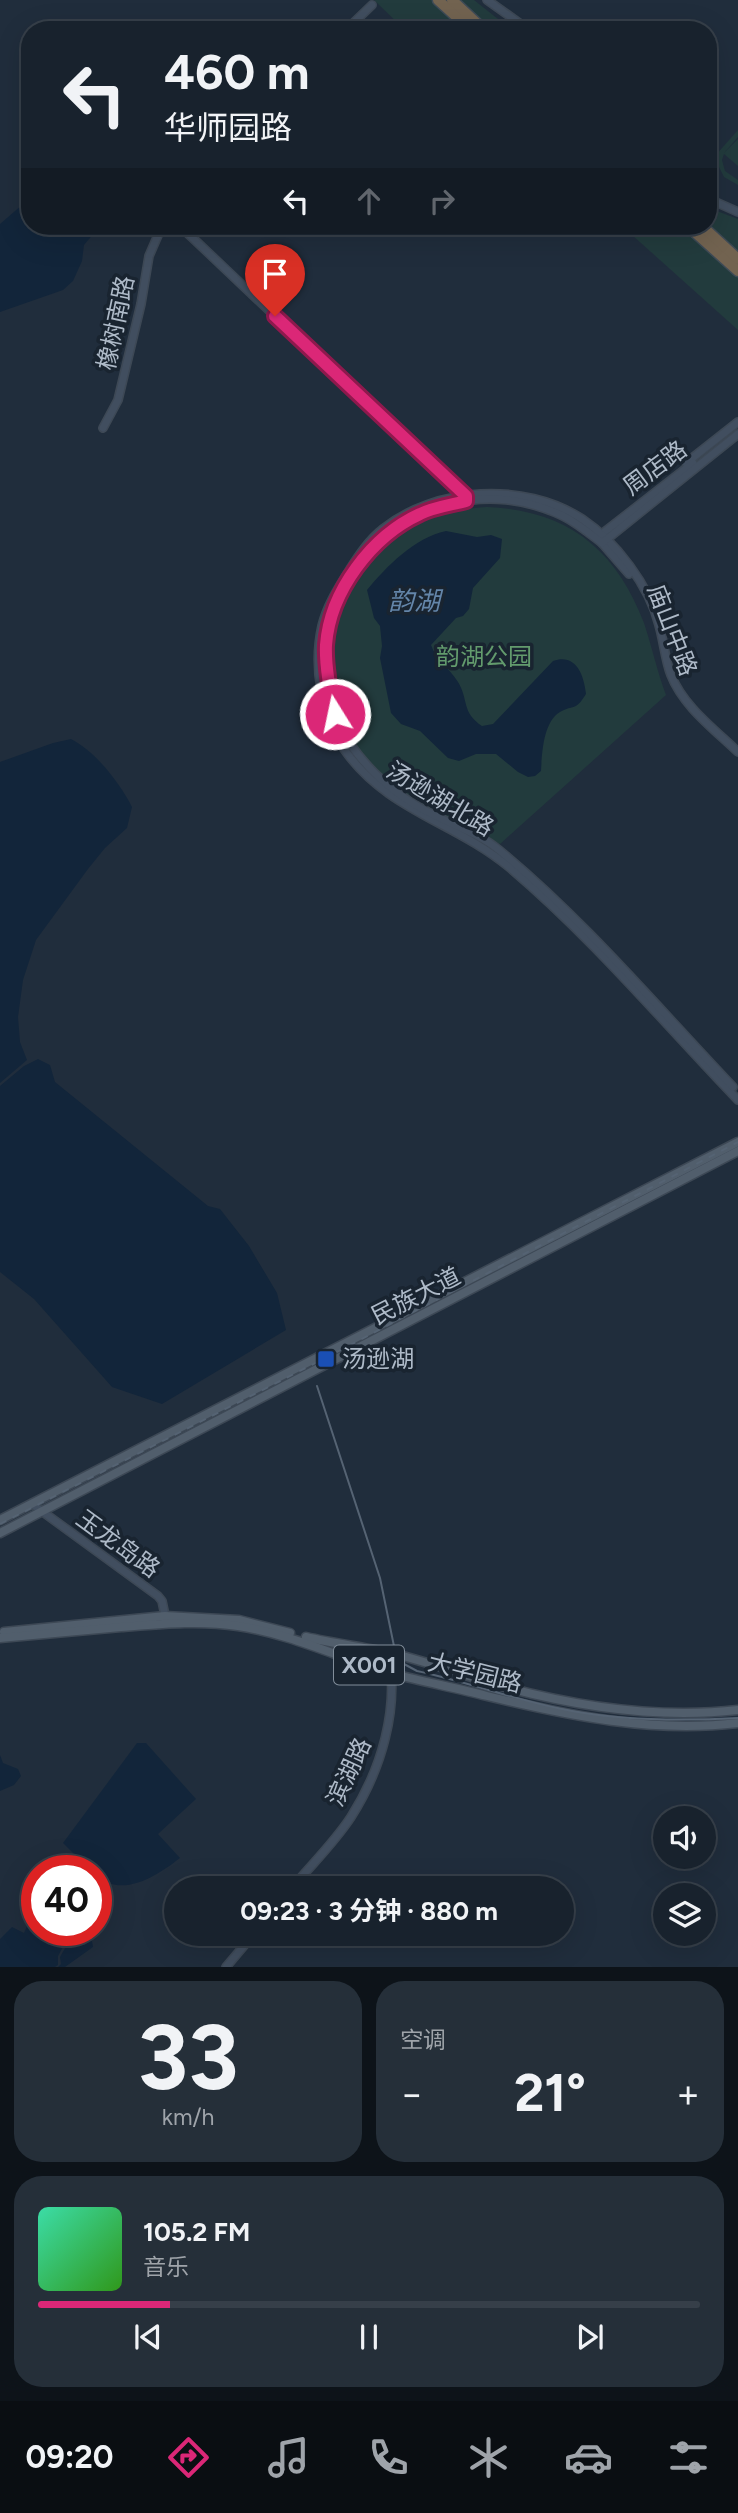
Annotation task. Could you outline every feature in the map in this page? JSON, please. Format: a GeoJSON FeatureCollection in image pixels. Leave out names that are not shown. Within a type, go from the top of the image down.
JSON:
{"type":"FeatureCollection","features":[{"type":"Feature","properties":{"kind":"highway"},"geometry":{"type":"LineString","coordinates":[[438,0],[461,21]]}},
{"type":"Feature","properties":{"kind":"highway"},"geometry":{"type":"LineString","coordinates":[[452,0],[474,21]]}},
{"type":"Feature","properties":{"kind":"highway"},"geometry":{"type":"LineString","coordinates":[[698,235],[738,271]]}},
{"type":"Feature","properties":{"kind":"highway"},"geometry":{"type":"LineString","coordinates":[[712,235],[738,259]]}},
{"type":"Feature","properties":{"kind":"main road","name":"民族大道"},"geometry":{"type":"LineString","coordinates":[[0,1520],[738,1142]]}},
{"type":"Feature","properties":{"kind":"main road","name":"民族大道"},"geometry":{"type":"LineString","coordinates":[[0,1533],[738,1151]]}},
{"type":"Feature","properties":{"kind":"main road","name":"大学园路"},"geometry":{"type":"LineString","coordinates":[[0,1633],[166,1620],[239,1620],[388,1652],[502,1686],[578,1704],[647,1712],[738,1710]]}},
{"type":"Feature","properties":{"kind":"main road","name":"大学园路"},"geometry":{"type":"LineString","coordinates":[[0,1638],[166,1620],[237,1626],[312,1644],[393,1673],[562,1714],[613,1722],[693,1727],[738,1723]]}},
{"type":"Feature","properties":{"kind":"street"},"geometry":{"type":"LineString","coordinates":[[486,0],[515,21]]}},
{"type":"Feature","properties":{"kind":"street"},"geometry":{"type":"LineString","coordinates":[[355,21],[372,5]]}},
{"type":"Feature","properties":{"kind":"street"},"geometry":{"type":"LineString","coordinates":[[717,203],[738,212]]}},
{"type":"Feature","properties":{"kind":"street","name":"橡树南路"},"geometry":{"type":"LineString","coordinates":[[103,428],[118,400],[149,256],[158,235]]}},
{"type":"Feature","properties":{"kind":"street"},"geometry":{"type":"LineString","coordinates":[[189,235],[466,499]]}},
{"type":"Feature","properties":{"kind":"street"},"geometry":{"type":"LineString","coordinates":[[665,488],[688,462],[738,422]]}},
{"type":"Feature","properties":{"kind":"street","name":"周店路"},"geometry":{"type":"LineString","coordinates":[[692,467],[738,428]]}},
{"type":"Feature","properties":{"kind":"street","name":"周店路"},"geometry":{"type":"LineString","coordinates":[[601,539],[738,434]]}},
{"type":"Feature","properties":{"kind":"street"},"geometry":{"type":"LineString","coordinates":[[665,488],[682,483],[738,440]]}},
{"type":"Feature","properties":{"kind":"street","name":"汤逊湖北路"},"geometry":{"type":"LineString","coordinates":[[601,539],[582,519],[546,503],[498,493],[439,501],[413,510],[383,529],[357,559],[336,592],[322,628],[319,659],[327,716],[344,749],[371,781],[400,802],[483,847],[511,869],[586,941],[738,1100]]}},
{"type":"Feature","properties":{"kind":"street","name":"汤逊湖北路"},"geometry":{"type":"LineString","coordinates":[[466,499],[422,513],[404,522],[372,549],[351,578],[335,610],[326,645],[331,697],[341,728],[374,775],[391,789],[431,814],[495,847],[516,864],[591,936],[738,1093]]}},
{"type":"Feature","properties":{"kind":"street","name":"庙山中路"},"geometry":{"type":"LineString","coordinates":[[601,539],[632,570],[650,600],[659,623],[671,676],[682,694],[696,712],[738,752]]}},
{"type":"Feature","properties":{"kind":"street","name":"庙山中路"},"geometry":{"type":"LineString","coordinates":[[601,539],[628,572],[646,603],[667,677],[678,697],[738,758]]}},
{"type":"Feature","properties":{"kind":"street","name":"玉龙岛路"},"geometry":{"type":"LineString","coordinates":[[32,1504],[158,1596],[162,1601],[166,1620]]}},
{"type":"Feature","properties":{"kind":"street","name":"滨湖路"},"geometry":{"type":"LineString","coordinates":[[302,1876],[350,1818],[370,1782],[389,1729],[393,1673],[388,1652]]}},
{"type":"Feature","properties":{"kind":"street"},"geometry":{"type":"LineString","coordinates":[[226,1967],[244,1946]]}},
{"type":"Feature","properties":{"kind":"green space"},"geometry":{"type":"Polygon","coordinates":[[[374,0],[474,0],[501,21],[396,21],[374,0]]]}},
{"type":"Feature","properties":{"kind":"green space"},"geometry":{"type":"Polygon","coordinates":[[[738,130],[738,137],[724,153],[738,139],[738,166],[724,154],[722,160],[725,171],[738,180],[738,185],[724,177],[717,163],[717,154],[738,130]]]}},
{"type":"Feature","properties":{"kind":"green space"},"geometry":{"type":"Polygon","coordinates":[[[717,211],[738,219],[738,330],[632,235],[717,235],[717,211]]]}},
{"type":"Feature","properties":{"kind":"green space","name":"韵湖公园"},"geometry":{"type":"Polygon","coordinates":[[[487,507],[541,516],[585,538],[603,555],[619,574],[644,623],[666,695],[500,844],[407,794],[374,767],[360,751],[343,723],[334,692],[332,660],[336,628],[346,596],[362,568],[384,544],[410,525],[429,517],[457,510],[487,507]]]}},
{"type":"Feature","properties":{"kind":"water"},"geometry":{"type":"Polygon","coordinates":[[[21,206],[21,235],[92,235],[84,245],[82,261],[73,281],[63,290],[0,312],[0,224],[21,206]]]}},
{"type":"Feature","properties":{"kind":"water","name":"韵湖"},"geometry":{"type":"Polygon","coordinates":[[[446,531],[477,537],[491,535],[502,539],[500,558],[473,588],[469,609],[463,616],[456,618],[431,645],[458,682],[468,711],[475,721],[482,726],[493,724],[553,661],[568,660],[581,673],[586,694],[577,705],[560,712],[550,723],[544,739],[541,771],[535,776],[528,777],[518,772],[496,754],[476,754],[459,761],[448,758],[420,731],[401,724],[391,713],[380,658],[380,626],[374,618],[367,590],[412,546],[446,531]]]}},
{"type":"Feature","properties":{"kind":"water"},"geometry":{"type":"Polygon","coordinates":[[[71,739],[89,751],[106,768],[132,807],[127,828],[105,848],[36,940],[23,980],[18,1017],[20,1042],[27,1060],[0,1083],[0,762],[71,739]]]}},
{"type":"Feature","properties":{"kind":"water"},"geometry":{"type":"Polygon","coordinates":[[[38,1059],[50,1065],[55,1082],[208,1206],[220,1209],[249,1246],[277,1293],[286,1330],[162,1404],[112,1387],[34,1299],[0,1272],[0,1086],[24,1066],[38,1059]]]}},
{"type":"Feature","properties":{"kind":"water"},"geometry":{"type":"Polygon","coordinates":[[[137,1743],[146,1743],[196,1799],[158,1834],[180,1858],[161,1872],[139,1882],[128,1885],[112,1884],[112,1855],[75,1855],[63,1843],[137,1743]]]}},
{"type":"Feature","properties":{"kind":"water"},"geometry":{"type":"Polygon","coordinates":[[[0,1755],[3,1763],[18,1769],[21,1776],[14,1785],[0,1791],[0,1755]]]}},
{"type":"Feature","properties":{"kind":"water"},"geometry":{"type":"Polygon","coordinates":[[[12,1927],[21,1932],[21,1946],[63,1946],[58,1956],[58,1965],[0,1967],[0,1939],[12,1927]]]}},
{"type":"Feature","properties":{"kind":"water"},"geometry":{"type":"Polygon","coordinates":[[[66,1946],[93,1946],[65,1967],[58,1967],[61,1964],[60,1957],[66,1946]]]}},
{"type":"Feature","properties":{"kind":"tram line"},"geometry":{"type":"LineString","coordinates":[[317,1386],[380,1578],[395,1651],[404,1664],[417,1671],[572,1711],[655,1719],[738,1718]]}},
{"type":"Feature","properties":{"kind":"railway"},"geometry":{"type":"LineString","coordinates":[[0,1524],[738,1142]]}},
{"type":"Feature","properties":{"kind":"place","name":"汤逊湖"},"geometry":{"type":"Point","coordinates":[326,1359]}},
{"type":"Feature","properties":{"kind":"route"},"geometry":{"type":"LineString","coordinates":[[275,316],[466,496],[466,501],[422,513],[387,534],[372,549],[351,578],[335,610],[326,645],[335,714]]}}]}
